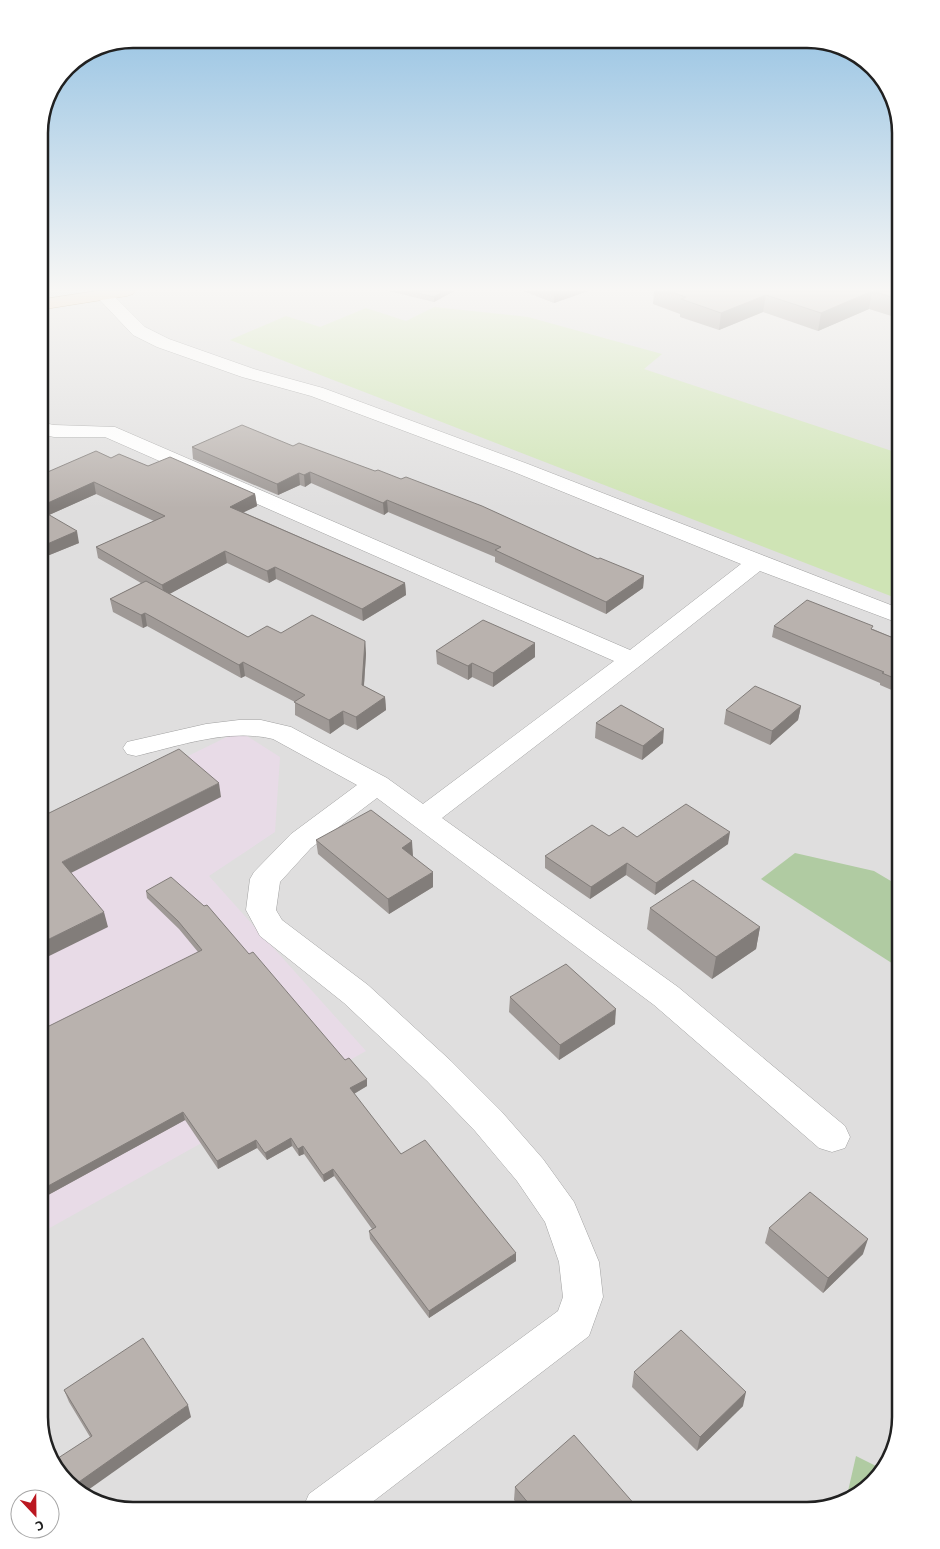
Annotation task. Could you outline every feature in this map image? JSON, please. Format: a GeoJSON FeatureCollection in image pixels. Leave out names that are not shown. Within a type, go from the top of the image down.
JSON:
{"type":"FeatureCollection","features":[{"type":"Feature","properties":{"kind":"street"},"geometry":{"type":"LineString","coordinates":[[221,363],[248,373],[317,392],[521,468],[892,614]]}},
{"type":"Feature","properties":{"kind":"street"},"geometry":{"type":"LineString","coordinates":[[48,430],[108,431],[117,434],[632,660]]}},
{"type":"Feature","properties":{"kind":"street"},"geometry":{"type":"LineString","coordinates":[[424,818],[632,660],[757,562]]}},
{"type":"Feature","properties":{"kind":"street"},"geometry":{"type":"LineString","coordinates":[[136,748],[206,732],[239,728],[261,728],[282,733],[377,784],[666,996],[832,1137]]}},
{"type":"Feature","properties":{"kind":"street"},"geometry":{"type":"LineString","coordinates":[[337,1501],[575,1323],[583,1297],[579,1262],[561,1214],[530,1170],[488,1121],[439,1071],[356,994],[271,928],[261,910],[264,879],[301,841],[377,784]]}},
{"type":"Feature","properties":{"kind":"shaded area"},"geometry":{"type":"Polygon","coordinates":[[[48,363],[892,363],[892,1428],[884,1454],[872,1473],[864,1481],[845,1493],[830,1499],[808,1502],[126,1501],[116,1500],[95,1493],[76,1481],[68,1473],[56,1454],[49,1433],[48,363]]]}},
{"type":"Feature","properties":{"kind":"shaded area"},"geometry":{"type":"Polygon","coordinates":[[[239,731],[280,757],[275,832],[209,876],[366,1051],[48,1229],[48,884],[53,881],[48,862],[48,825],[239,731]]]}},
{"type":"Feature","properties":{"kind":"green space"},"geometry":{"type":"Polygon","coordinates":[[[290,363],[651,363],[644,369],[892,451],[892,597],[290,363]]]}},
{"type":"Feature","properties":{"kind":"green space"},"geometry":{"type":"Polygon","coordinates":[[[795,853],[874,871],[892,882],[892,963],[761,879],[795,853]]]}},
{"type":"Feature","properties":{"kind":"green space"},"geometry":{"type":"Polygon","coordinates":[[[856,1456],[876,1466],[864,1481],[848,1491],[856,1456]]]}},
{"type":"Feature","properties":{"kind":"building"},"geometry":{"type":"Polygon","coordinates":[[[242,425],[293,446],[299,443],[375,471],[378,470],[401,479],[406,477],[482,506],[598,559],[600,558],[644,576],[606,602],[495,550],[501,547],[387,500],[383,503],[310,472],[304,475],[299,473],[277,484],[192,447],[242,425]]]}},
{"type":"Feature","properties":{"kind":"building"},"geometry":{"type":"Polygon","coordinates":[[[96,451],[111,458],[119,454],[148,466],[170,457],[255,494],[230,507],[405,583],[362,609],[275,567],[267,571],[225,551],[162,585],[96,547],[165,516],[94,482],[48,503],[48,472],[96,451]]]}},
{"type":"Feature","properties":{"kind":"building"},"geometry":{"type":"Polygon","coordinates":[[[48,514],[77,531],[48,544],[48,514]]]}},
{"type":"Feature","properties":{"kind":"building"},"geometry":{"type":"Polygon","coordinates":[[[146,581],[248,637],[267,626],[281,633],[312,615],[365,641],[362,685],[385,697],[356,717],[343,711],[329,720],[294,702],[305,695],[243,662],[239,665],[145,613],[141,615],[110,599],[146,581]]]}},
{"type":"Feature","properties":{"kind":"building"},"geometry":{"type":"Polygon","coordinates":[[[807,600],[873,626],[871,629],[892,637],[892,677],[882,673],[884,672],[774,626],[807,600]]]}},
{"type":"Feature","properties":{"kind":"building"},"geometry":{"type":"Polygon","coordinates":[[[483,620],[535,643],[493,673],[472,663],[468,666],[436,651],[483,620]]]}},
{"type":"Feature","properties":{"kind":"building"},"geometry":{"type":"Polygon","coordinates":[[[755,686],[801,706],[772,731],[726,710],[755,686]]]}},
{"type":"Feature","properties":{"kind":"building"},"geometry":{"type":"Polygon","coordinates":[[[621,705],[664,729],[643,746],[596,723],[621,705]]]}},
{"type":"Feature","properties":{"kind":"building"},"geometry":{"type":"Polygon","coordinates":[[[179,749],[219,783],[62,862],[104,912],[48,940],[48,814],[179,749]]]}},
{"type":"Feature","properties":{"kind":"building"},"geometry":{"type":"Polygon","coordinates":[[[686,804],[730,832],[656,883],[627,863],[591,887],[545,856],[592,825],[609,836],[623,827],[637,837],[686,804]]]}},
{"type":"Feature","properties":{"kind":"building"},"geometry":{"type":"Polygon","coordinates":[[[371,810],[412,841],[402,848],[433,872],[388,899],[316,840],[371,810]]]}},
{"type":"Feature","properties":{"kind":"building"},"geometry":{"type":"Polygon","coordinates":[[[171,877],[204,906],[207,905],[249,954],[253,952],[345,1060],[349,1058],[367,1079],[350,1088],[401,1154],[425,1140],[516,1253],[429,1311],[369,1231],[376,1227],[333,1169],[323,1175],[303,1146],[298,1149],[291,1138],[265,1153],[256,1140],[217,1161],[183,1112],[48,1186],[48,1027],[202,950],[178,921],[146,891],[171,877]]]}},
{"type":"Feature","properties":{"kind":"building"},"geometry":{"type":"Polygon","coordinates":[[[693,880],[760,927],[716,957],[650,908],[693,880]]]}},
{"type":"Feature","properties":{"kind":"building"},"geometry":{"type":"Polygon","coordinates":[[[566,964],[616,1009],[560,1045],[510,997],[566,964]]]}},
{"type":"Feature","properties":{"kind":"building"},"geometry":{"type":"Polygon","coordinates":[[[810,1192],[868,1239],[828,1278],[769,1228],[810,1192]]]}},
{"type":"Feature","properties":{"kind":"building"},"geometry":{"type":"Polygon","coordinates":[[[681,1330],[746,1392],[700,1437],[634,1372],[681,1330]]]}},
{"type":"Feature","properties":{"kind":"building"},"geometry":{"type":"Polygon","coordinates":[[[143,1338],[188,1405],[78,1482],[68,1473],[58,1458],[92,1436],[64,1390],[143,1338]]]}},
{"type":"Feature","properties":{"kind":"building"},"geometry":{"type":"Polygon","coordinates":[[[574,1435],[632,1502],[527,1502],[515,1487],[574,1435]]]}}]}
